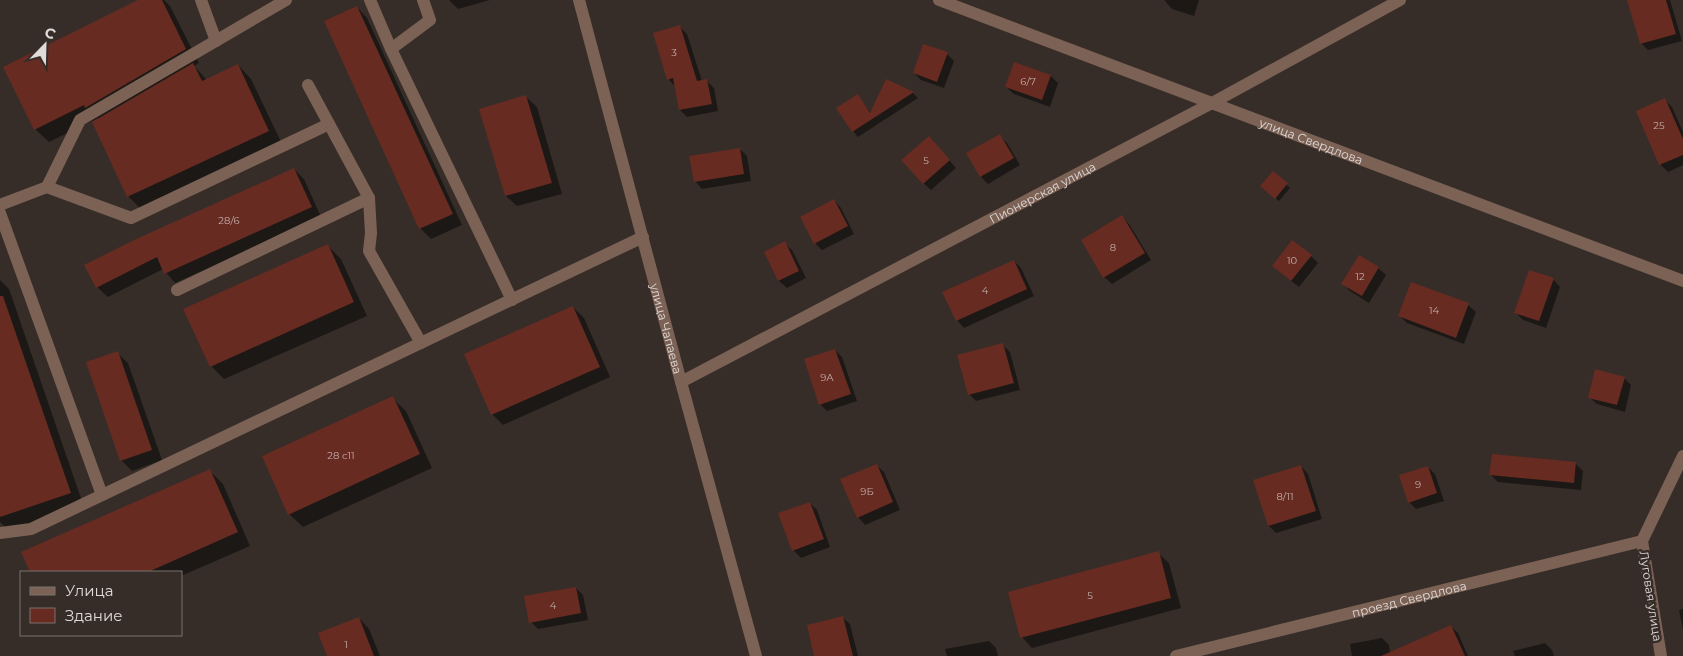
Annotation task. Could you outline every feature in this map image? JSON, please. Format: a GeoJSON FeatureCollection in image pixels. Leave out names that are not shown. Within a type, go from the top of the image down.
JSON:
{"type":"FeatureCollection","features":[{"type":"Feature","properties":{"kind":"street"},"geometry":{"type":"LineString","coordinates":[[202,0],[216,41]]}},
{"type":"Feature","properties":{"kind":"street"},"geometry":{"type":"LineString","coordinates":[[47,187],[80,120],[286,0]]}},
{"type":"Feature","properties":{"kind":"street"},"geometry":{"type":"LineString","coordinates":[[370,0],[391,49],[512,300]]}},
{"type":"Feature","properties":{"kind":"street"},"geometry":{"type":"LineString","coordinates":[[391,49],[430,20],[423,0]]}},
{"type":"Feature","properties":{"kind":"street","name":"улица Чапаева"},"geometry":{"type":"LineString","coordinates":[[579,0],[756,656]]}},
{"type":"Feature","properties":{"kind":"street","name":"улица Свердлова"},"geometry":{"type":"LineString","coordinates":[[938,0],[1683,281]]}},
{"type":"Feature","properties":{"kind":"street","name":"Пионерская улица"},"geometry":{"type":"LineString","coordinates":[[681,382],[1212,103],[1400,0]]}},
{"type":"Feature","properties":{"kind":"street"},"geometry":{"type":"LineString","coordinates":[[308,84],[369,198],[371,233],[369,250],[421,343]]}},
{"type":"Feature","properties":{"kind":"street"},"geometry":{"type":"LineString","coordinates":[[0,205],[47,187],[131,218],[329,124]]}},
{"type":"Feature","properties":{"kind":"street"},"geometry":{"type":"LineString","coordinates":[[177,290],[369,198]]}},
{"type":"Feature","properties":{"kind":"street"},"geometry":{"type":"LineString","coordinates":[[0,213],[102,495]]}},
{"type":"Feature","properties":{"kind":"street"},"geometry":{"type":"LineString","coordinates":[[0,533],[31,529],[643,237]]}},
{"type":"Feature","properties":{"kind":"street","name":"Луговая улица"},"geometry":{"type":"LineString","coordinates":[[1660,656],[1642,541],[1683,456]]}},
{"type":"Feature","properties":{"kind":"street","name":"проезд Свердлова"},"geometry":{"type":"LineString","coordinates":[[1176,656],[1642,541]]}},
{"type":"Feature","properties":{"kind":"building"},"geometry":{"type":"Polygon","coordinates":[[[138,0],[162,0],[186,49],[85,108],[84,105],[34,130],[3,67],[138,0]]]}},
{"type":"Feature","properties":{"kind":"building"},"geometry":{"type":"Polygon","coordinates":[[[1627,0],[1666,0],[1676,34],[1640,44],[1627,0]]]}},
{"type":"Feature","properties":{"kind":"building"},"geometry":{"type":"Polygon","coordinates":[[[357,6],[453,214],[419,229],[324,21],[357,6]]]}},
{"type":"Feature","properties":{"kind":"building"},"geometry":{"type":"Polygon","coordinates":[[[680,25],[697,81],[707,79],[712,104],[679,110],[673,78],[667,80],[653,33],[680,25]]]}},
{"type":"Feature","properties":{"kind":"building"},"geometry":{"type":"Polygon","coordinates":[[[923,44],[948,52],[937,82],[913,73],[923,44]]]}},
{"type":"Feature","properties":{"kind":"building"},"geometry":{"type":"Polygon","coordinates":[[[1014,62],[1051,75],[1042,100],[1005,87],[1014,62]]]}},
{"type":"Feature","properties":{"kind":"building"},"geometry":{"type":"Polygon","coordinates":[[[193,63],[202,81],[238,64],[269,131],[127,197],[92,122],[193,63]]]}},
{"type":"Feature","properties":{"kind":"building"},"geometry":{"type":"Polygon","coordinates":[[[886,79],[914,92],[852,132],[836,108],[858,94],[870,113],[886,79]]]}},
{"type":"Feature","properties":{"kind":"building"},"geometry":{"type":"Polygon","coordinates":[[[526,95],[552,183],[505,196],[479,109],[526,95]]]}},
{"type":"Feature","properties":{"kind":"building"},"geometry":{"type":"Polygon","coordinates":[[[1665,98],[1683,139],[1683,155],[1659,165],[1636,111],[1665,98]]]}},
{"type":"Feature","properties":{"kind":"building"},"geometry":{"type":"Polygon","coordinates":[[[1000,134],[1014,158],[980,177],[966,153],[1000,134]]]}},
{"type":"Feature","properties":{"kind":"building"},"geometry":{"type":"Polygon","coordinates":[[[929,136],[950,160],[923,184],[901,160],[929,136]]]}},
{"type":"Feature","properties":{"kind":"building"},"geometry":{"type":"Polygon","coordinates":[[[740,148],[744,174],[694,182],[689,156],[740,148]]]}},
{"type":"Feature","properties":{"kind":"building"},"geometry":{"type":"Polygon","coordinates":[[[294,168],[312,207],[164,274],[157,257],[96,288],[84,265],[134,240],[294,168]]]}},
{"type":"Feature","properties":{"kind":"building"},"geometry":{"type":"Polygon","coordinates":[[[1273,171],[1288,183],[1275,199],[1260,186],[1273,171]]]}},
{"type":"Feature","properties":{"kind":"building"},"geometry":{"type":"Polygon","coordinates":[[[834,199],[848,226],[814,244],[800,217],[834,199]]]}},
{"type":"Feature","properties":{"kind":"building"},"geometry":{"type":"Polygon","coordinates":[[[1122,215],[1145,253],[1103,278],[1081,240],[1122,215]]]}},
{"type":"Feature","properties":{"kind":"building"},"geometry":{"type":"Polygon","coordinates":[[[1292,240],[1312,255],[1291,281],[1272,266],[1292,240]]]}},
{"type":"Feature","properties":{"kind":"building"},"geometry":{"type":"Polygon","coordinates":[[[785,241],[799,271],[778,281],[764,252],[785,241]]]}},
{"type":"Feature","properties":{"kind":"building"},"geometry":{"type":"Polygon","coordinates":[[[328,244],[354,302],[210,367],[183,309],[328,244]]]}},
{"type":"Feature","properties":{"kind":"building"},"geometry":{"type":"Polygon","coordinates":[[[1359,255],[1379,267],[1362,296],[1341,284],[1359,255]]]}},
{"type":"Feature","properties":{"kind":"building"},"geometry":{"type":"Polygon","coordinates":[[[1014,260],[1027,289],[956,321],[942,292],[1014,260]]]}},
{"type":"Feature","properties":{"kind":"building"},"geometry":{"type":"Polygon","coordinates":[[[1529,270],[1554,278],[1539,321],[1514,313],[1529,270]]]}},
{"type":"Feature","properties":{"kind":"building"},"geometry":{"type":"Polygon","coordinates":[[[1411,282],[1469,303],[1456,338],[1398,316],[1411,282]]]}},
{"type":"Feature","properties":{"kind":"building"},"geometry":{"type":"Polygon","coordinates":[[[0,296],[3,296],[71,493],[0,517],[0,296]]]}},
{"type":"Feature","properties":{"kind":"building"},"geometry":{"type":"Polygon","coordinates":[[[573,306],[600,367],[491,415],[464,354],[573,306]]]}},
{"type":"Feature","properties":{"kind":"building"},"geometry":{"type":"Polygon","coordinates":[[[1003,343],[1014,383],[968,395],[957,355],[1003,343]]]}},
{"type":"Feature","properties":{"kind":"building"},"geometry":{"type":"Polygon","coordinates":[[[835,349],[851,394],[819,405],[804,359],[835,349]]]}},
{"type":"Feature","properties":{"kind":"building"},"geometry":{"type":"Polygon","coordinates":[[[118,351],[152,450],[120,461],[86,362],[118,351]]]}},
{"type":"Feature","properties":{"kind":"building"},"geometry":{"type":"Polygon","coordinates":[[[1595,369],[1625,377],[1617,405],[1588,398],[1595,369]]]}},
{"type":"Feature","properties":{"kind":"building"},"geometry":{"type":"Polygon","coordinates":[[[393,396],[420,454],[288,515],[262,456],[393,396]]]}},
{"type":"Feature","properties":{"kind":"building"},"geometry":{"type":"Polygon","coordinates":[[[1492,454],[1576,462],[1574,483],[1489,475],[1492,454]]]}},
{"type":"Feature","properties":{"kind":"building"},"geometry":{"type":"Polygon","coordinates":[[[877,464],[893,502],[857,518],[840,479],[877,464]]]}},
{"type":"Feature","properties":{"kind":"building"},"geometry":{"type":"Polygon","coordinates":[[[1301,465],[1316,511],[1268,526],[1253,480],[1301,465]]]}},
{"type":"Feature","properties":{"kind":"building"},"geometry":{"type":"Polygon","coordinates":[[[1428,466],[1437,493],[1408,503],[1399,475],[1428,466]]]}},
{"type":"Feature","properties":{"kind":"building"},"geometry":{"type":"Polygon","coordinates":[[[210,469],[238,532],[150,571],[30,571],[21,552],[210,469]]]}},
{"type":"Feature","properties":{"kind":"building"},"geometry":{"type":"Polygon","coordinates":[[[810,502],[824,539],[792,551],[778,513],[810,502]]]}},
{"type":"Feature","properties":{"kind":"building"},"geometry":{"type":"Polygon","coordinates":[[[1159,551],[1171,598],[1020,638],[1008,592],[1159,551]]]}},
{"type":"Feature","properties":{"kind":"building"},"geometry":{"type":"Polygon","coordinates":[[[576,587],[581,613],[529,623],[524,596],[576,587]]]}},
{"type":"Feature","properties":{"kind":"building"},"geometry":{"type":"Polygon","coordinates":[[[843,616],[853,656],[814,656],[807,625],[843,616]]]}},
{"type":"Feature","properties":{"kind":"building"},"geometry":{"type":"Polygon","coordinates":[[[359,617],[374,656],[327,656],[318,633],[359,617]]]}},
{"type":"Feature","properties":{"kind":"building"},"geometry":{"type":"Polygon","coordinates":[[[1451,625],[1465,656],[1381,656],[1451,625]]]}}]}
